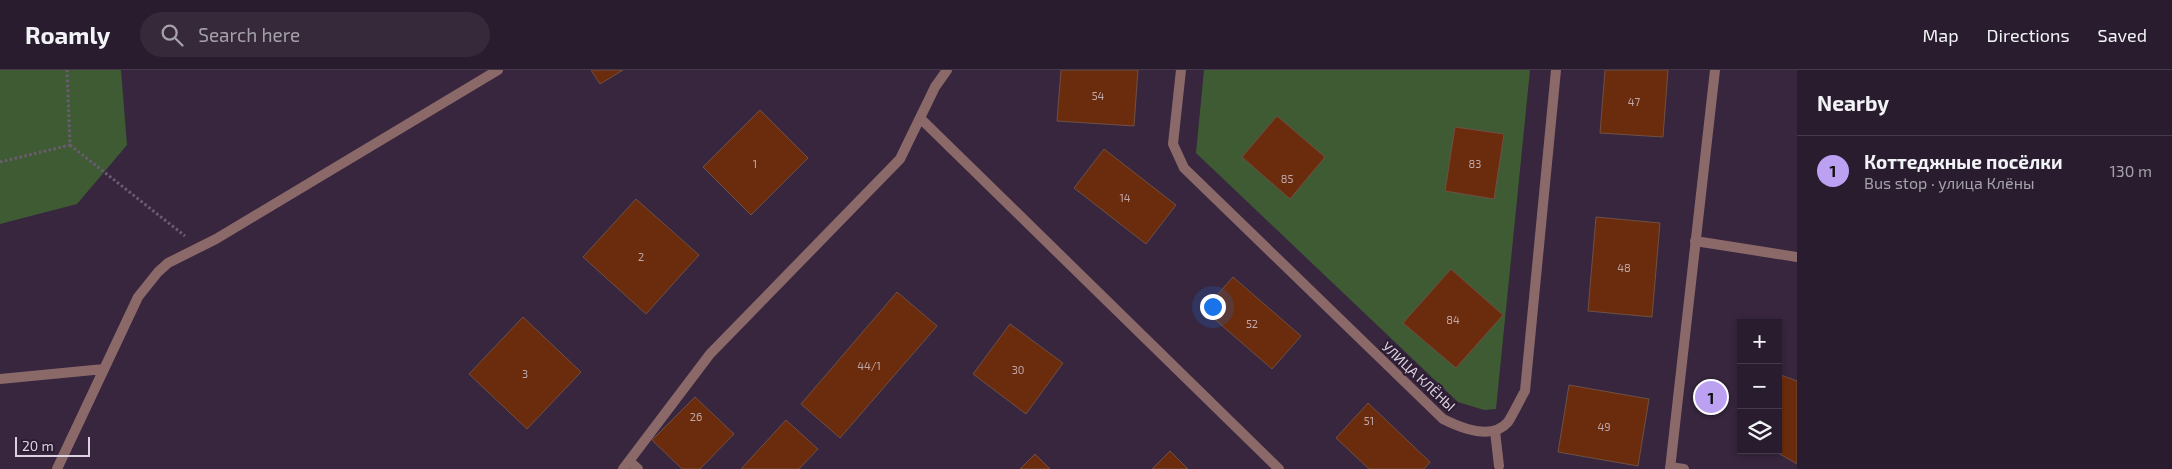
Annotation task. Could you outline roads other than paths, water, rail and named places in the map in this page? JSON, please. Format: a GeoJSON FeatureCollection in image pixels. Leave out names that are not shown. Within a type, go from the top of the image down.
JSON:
{"type":"FeatureCollection","features":[{"type":"Feature","properties":{"kind":"street"},"geometry":{"type":"LineString","coordinates":[[57,469],[138,297],[158,272],[168,263],[225,234],[498,70]]}},
{"type":"Feature","properties":{"kind":"street"},"geometry":{"type":"LineString","coordinates":[[638,469],[626,465],[710,354],[900,159],[936,87],[947,70]]}},
{"type":"Feature","properties":{"kind":"street","name":"УЛИЦА КЛЁНЫ"},"geometry":{"type":"LineString","coordinates":[[1181,70],[1173,144],[1184,168],[1443,419],[1465,430],[1496,431]]}},
{"type":"Feature","properties":{"kind":"street"},"geometry":{"type":"LineString","coordinates":[[1499,466],[1496,431],[1507,423],[1525,391],[1556,70]]}},
{"type":"Feature","properties":{"kind":"street"},"geometry":{"type":"LineString","coordinates":[[1684,469],[1670,468],[1715,70]]}},
{"type":"Feature","properties":{"kind":"street"},"geometry":{"type":"LineString","coordinates":[[920,118],[1278,469]]}},
{"type":"Feature","properties":{"kind":"street"},"geometry":{"type":"LineString","coordinates":[[1695,241],[1797,257]]}},
{"type":"Feature","properties":{"kind":"street"},"geometry":{"type":"LineString","coordinates":[[0,379],[104,369]]}},
{"type":"Feature","properties":{"kind":"place","name":"Коттеджные посёлки"},"geometry":{"type":"Point","coordinates":[1711,397]}}]}
